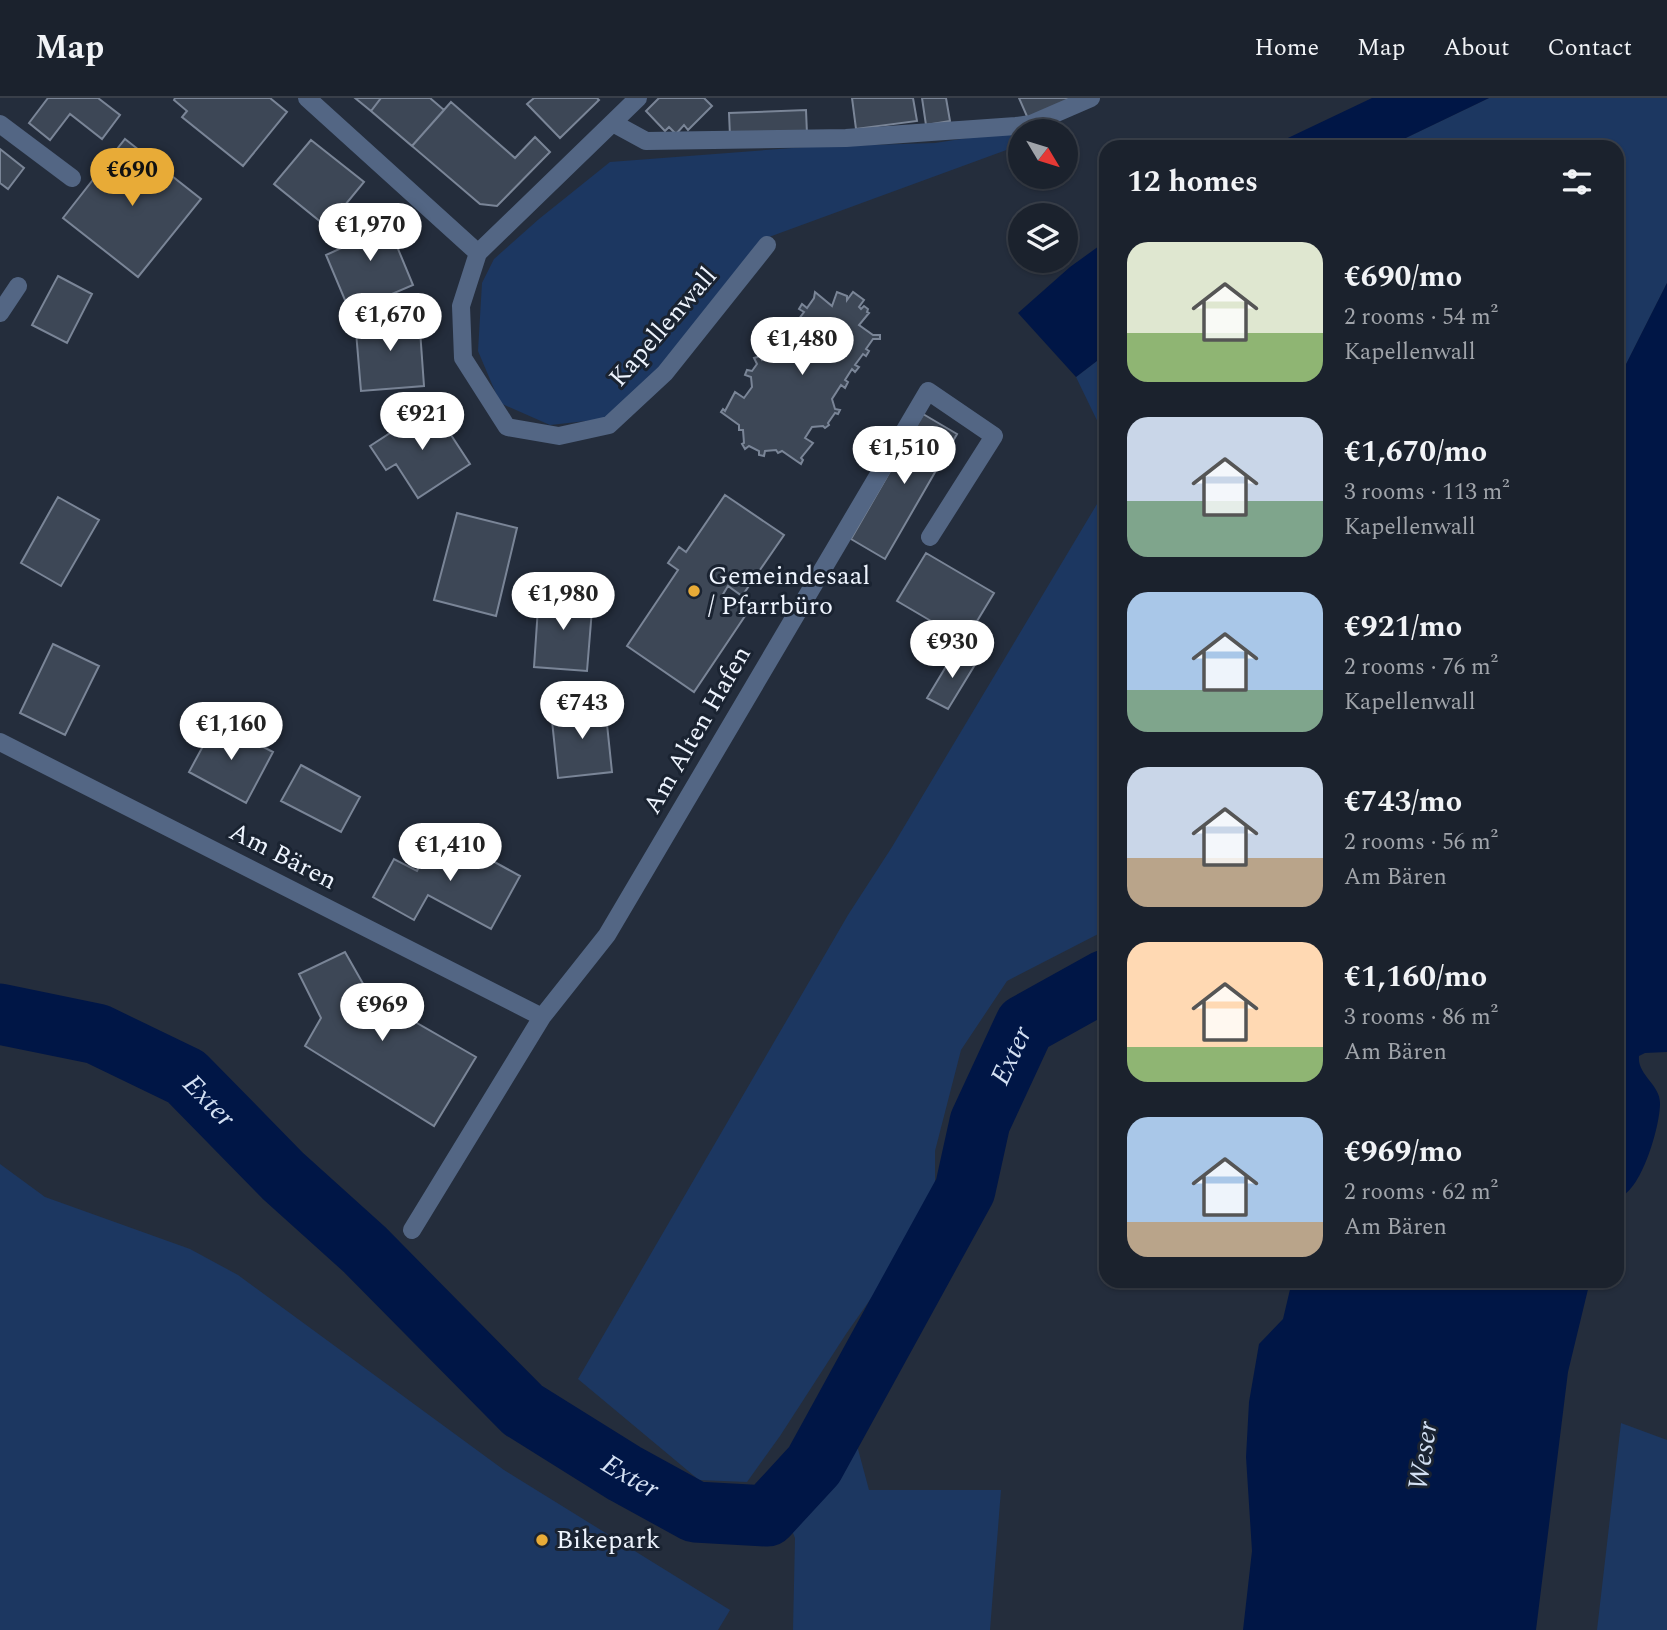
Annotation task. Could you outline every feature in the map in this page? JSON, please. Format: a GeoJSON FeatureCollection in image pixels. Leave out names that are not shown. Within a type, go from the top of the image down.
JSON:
{"type":"FeatureCollection","features":[{"type":"Feature","properties":{"kind":"street"},"geometry":{"type":"LineString","coordinates":[[307,98],[478,253],[638,98]]}},
{"type":"Feature","properties":{"kind":"street"},"geometry":{"type":"LineString","coordinates":[[613,123],[646,141],[846,138],[1031,124],[1091,98]]}},
{"type":"Feature","properties":{"kind":"street"},"geometry":{"type":"LineString","coordinates":[[0,124],[72,178]]}},
{"type":"Feature","properties":{"kind":"street","name":"Kapellenwall"},"geometry":{"type":"LineString","coordinates":[[478,253],[461,306],[463,358],[507,427],[559,436],[610,425],[665,373],[767,245]]}},
{"type":"Feature","properties":{"kind":"street"},"geometry":{"type":"LineString","coordinates":[[0,313],[18,286]]}},
{"type":"Feature","properties":{"kind":"street","name":"Am Alten Hafen"},"geometry":{"type":"LineString","coordinates":[[412,1230],[542,1017],[607,934],[928,391],[994,436],[930,537]]}},
{"type":"Feature","properties":{"kind":"street","name":"Am Bären"},"geometry":{"type":"LineString","coordinates":[[0,742],[542,1017]]}},
{"type":"Feature","properties":{"kind":"shaded area"},"geometry":{"type":"Polygon","coordinates":[[[1489,98],[1667,98],[1667,283],[1624,368],[1624,140],[1402,140],[1489,98]]]}},
{"type":"Feature","properties":{"kind":"shaded area"},"geometry":{"type":"Polygon","coordinates":[[[1008,132],[1008,149],[769,237],[660,372],[605,419],[550,425],[500,403],[478,351],[482,283],[494,259],[610,162],[806,147],[935,143],[1008,132]]]}},
{"type":"Feature","properties":{"kind":"shaded area"},"geometry":{"type":"Polygon","coordinates":[[[1099,359],[1099,425],[1076,377],[1099,359]]]}},
{"type":"Feature","properties":{"kind":"shaded area"},"geometry":{"type":"Polygon","coordinates":[[[1099,501],[1099,934],[1007,981],[961,1050],[935,1151],[935,1207],[747,1482],[699,1480],[578,1379],[848,915],[892,847],[1099,501]]]}},
{"type":"Feature","properties":{"kind":"shaded area"},"geometry":{"type":"Polygon","coordinates":[[[0,1164],[45,1197],[190,1249],[238,1275],[504,1470],[730,1610],[718,1630],[0,1630],[0,1164]]]}},
{"type":"Feature","properties":{"kind":"shaded area"},"geometry":{"type":"Polygon","coordinates":[[[851,1423],[869,1490],[1001,1490],[990,1630],[793,1630],[795,1538],[787,1518],[851,1423]]]}},
{"type":"Feature","properties":{"kind":"shaded area"},"geometry":{"type":"Polygon","coordinates":[[[1621,1423],[1667,1440],[1667,1630],[1597,1630],[1621,1423]]]}},
{"type":"Feature","properties":{"kind":"water"},"geometry":{"type":"Polygon","coordinates":[[[1372,98],[1489,98],[1402,140],[1284,140],[1372,98]]]}},
{"type":"Feature","properties":{"kind":"water"},"geometry":{"type":"Polygon","coordinates":[[[1099,246],[1099,359],[1076,377],[1018,313],[1063,273],[1078,273],[1078,261],[1099,246]]]}},
{"type":"Feature","properties":{"kind":"water"},"geometry":{"type":"Polygon","coordinates":[[[1667,283],[1667,1052],[1645,1053],[1639,1056],[1642,1069],[1657,1091],[1659,1114],[1653,1142],[1641,1172],[1634,1185],[1624,1195],[1624,368],[1667,283]]]}},
{"type":"Feature","properties":{"kind":"water","name":"Weser"},"geometry":{"type":"Polygon","coordinates":[[[1290,1288],[1588,1288],[1568,1372],[1536,1630],[1243,1630],[1252,1551],[1246,1457],[1249,1402],[1259,1344],[1283,1319],[1290,1288]]]}},
{"type":"Feature","properties":{"kind":"building"},"geometry":{"type":"Polygon","coordinates":[[[48,98],[98,98],[120,115],[102,139],[70,114],[50,140],[29,123],[48,98]]]}},
{"type":"Feature","properties":{"kind":"building"},"geometry":{"type":"Polygon","coordinates":[[[175,98],[270,98],[287,112],[243,166],[182,117],[187,111],[175,98]]]}},
{"type":"Feature","properties":{"kind":"building"},"geometry":{"type":"Polygon","coordinates":[[[355,98],[381,98],[371,111],[355,98]]]}},
{"type":"Feature","properties":{"kind":"building"},"geometry":{"type":"Polygon","coordinates":[[[381,98],[430,98],[444,110],[412,146],[371,111],[381,98]]]}},
{"type":"Feature","properties":{"kind":"building"},"geometry":{"type":"Polygon","coordinates":[[[534,98],[599,100],[560,138],[527,104],[534,98]]]}},
{"type":"Feature","properties":{"kind":"building"},"geometry":{"type":"Polygon","coordinates":[[[659,98],[704,98],[712,106],[688,130],[684,125],[676,134],[669,127],[665,131],[646,111],[659,98]]]}},
{"type":"Feature","properties":{"kind":"building"},"geometry":{"type":"Polygon","coordinates":[[[852,98],[913,98],[917,121],[856,129],[852,98]]]}},
{"type":"Feature","properties":{"kind":"building"},"geometry":{"type":"Polygon","coordinates":[[[922,98],[946,98],[950,121],[926,125],[922,98]]]}},
{"type":"Feature","properties":{"kind":"building"},"geometry":{"type":"Polygon","coordinates":[[[1019,98],[1084,98],[1034,119],[1028,119],[1019,98]]]}},
{"type":"Feature","properties":{"kind":"building"},"geometry":{"type":"Polygon","coordinates":[[[451,102],[515,158],[535,137],[550,152],[497,206],[480,204],[412,146],[451,102]]]}},
{"type":"Feature","properties":{"kind":"building"},"geometry":{"type":"Polygon","coordinates":[[[806,110],[807,134],[730,136],[729,113],[806,110]]]}},
{"type":"Feature","properties":{"kind":"building"},"geometry":{"type":"Polygon","coordinates":[[[125,139],[201,199],[138,277],[63,218],[125,139]]]}},
{"type":"Feature","properties":{"kind":"building"},"geometry":{"type":"Polygon","coordinates":[[[311,140],[364,182],[327,227],[274,184],[311,140]]]}},
{"type":"Feature","properties":{"kind":"building"},"geometry":{"type":"Polygon","coordinates":[[[0,149],[24,168],[8,189],[0,183],[0,149]]]}},
{"type":"Feature","properties":{"kind":"building"},"geometry":{"type":"Polygon","coordinates":[[[381,208],[413,285],[350,312],[326,255],[359,240],[351,221],[381,208]]]}},
{"type":"Feature","properties":{"kind":"building"},"geometry":{"type":"Polygon","coordinates":[[[58,276],[92,294],[67,343],[32,325],[58,276]]]}},
{"type":"Feature","properties":{"kind":"building"},"geometry":{"type":"Polygon","coordinates":[[[815,292],[832,306],[837,292],[847,296],[847,300],[853,292],[864,300],[859,307],[861,309],[864,306],[869,313],[859,325],[873,335],[880,335],[880,339],[873,339],[866,349],[869,351],[866,356],[863,354],[855,365],[859,367],[855,372],[852,369],[845,380],[848,382],[845,388],[841,385],[832,399],[835,409],[840,410],[838,414],[835,413],[825,428],[812,427],[805,438],[813,443],[801,458],[801,464],[782,451],[765,451],[764,456],[749,446],[745,449],[742,444],[743,430],[739,430],[739,425],[721,412],[723,409],[725,411],[735,392],[744,398],[752,387],[751,377],[745,375],[747,370],[752,371],[757,364],[754,358],[773,358],[781,345],[777,342],[781,337],[785,340],[793,329],[788,325],[791,321],[795,324],[804,312],[799,309],[802,304],[807,308],[815,292]]]}},
{"type":"Feature","properties":{"kind":"building"},"geometry":{"type":"Polygon","coordinates":[[[419,316],[424,386],[361,391],[355,320],[419,316]]]}},
{"type":"Feature","properties":{"kind":"building"},"geometry":{"type":"Polygon","coordinates":[[[432,406],[470,464],[418,498],[396,464],[386,470],[370,446],[432,406]]]}},
{"type":"Feature","properties":{"kind":"building"},"geometry":{"type":"Polygon","coordinates":[[[923,414],[957,434],[885,559],[851,539],[923,414]]]}},
{"type":"Feature","properties":{"kind":"building","name":"Gemeindesaal / Pfarrbüro"},"geometry":{"type":"Polygon","coordinates":[[[725,495],[784,535],[742,596],[728,586],[722,596],[747,613],[694,692],[627,646],[678,570],[668,563],[679,547],[686,552],[725,495]]]}},
{"type":"Feature","properties":{"kind":"building"},"geometry":{"type":"Polygon","coordinates":[[[58,497],[99,520],[61,586],[21,563],[58,497]]]}},
{"type":"Feature","properties":{"kind":"building"},"geometry":{"type":"Polygon","coordinates":[[[457,513],[517,528],[496,616],[434,600],[457,513]]]}},
{"type":"Feature","properties":{"kind":"building"},"geometry":{"type":"Polygon","coordinates":[[[926,553],[994,593],[965,641],[897,601],[926,553]]]}},
{"type":"Feature","properties":{"kind":"building"},"geometry":{"type":"Polygon","coordinates":[[[539,593],[593,597],[587,671],[534,667],[539,593]]]}},
{"type":"Feature","properties":{"kind":"building"},"geometry":{"type":"Polygon","coordinates":[[[53,644],[99,666],[65,735],[20,713],[53,644]]]}},
{"type":"Feature","properties":{"kind":"building"},"geometry":{"type":"Polygon","coordinates":[[[956,650],[976,663],[948,709],[927,698],[956,650]]]}},
{"type":"Feature","properties":{"kind":"building"},"geometry":{"type":"Polygon","coordinates":[[[605,705],[612,772],[558,778],[551,711],[605,705]]]}},
{"type":"Feature","properties":{"kind":"building"},"geometry":{"type":"Polygon","coordinates":[[[216,722],[273,752],[246,803],[189,772],[216,722]]]}},
{"type":"Feature","properties":{"kind":"building"},"geometry":{"type":"Polygon","coordinates":[[[301,765],[360,797],[341,832],[281,801],[301,765]]]}},
{"type":"Feature","properties":{"kind":"building"},"geometry":{"type":"Polygon","coordinates":[[[438,831],[520,876],[491,929],[428,895],[414,920],[373,897],[394,859],[417,871],[438,831]]]}},
{"type":"Feature","properties":{"kind":"building"},"geometry":{"type":"Polygon","coordinates":[[[345,952],[370,996],[476,1057],[434,1126],[305,1046],[321,1018],[299,974],[345,952]]]}},
{"type":"Feature","properties":{"kind":"waterway","name":"Exter"},"geometry":{"type":"LineString","coordinates":[[0,1014],[97,1034],[186,1077],[283,1176],[365,1250],[523,1410],[624,1473],[695,1512],[767,1516],[814,1465],[965,1190],[980,1122],[1025,1025],[1099,984]]}},
{"type":"Feature","properties":{"kind":"place","name":"Gemeindesaal / Pfarrbüro"},"geometry":{"type":"Point","coordinates":[694,591]}},
{"type":"Feature","properties":{"kind":"place","name":"Bikepark"},"geometry":{"type":"Point","coordinates":[542,1540]}}]}
